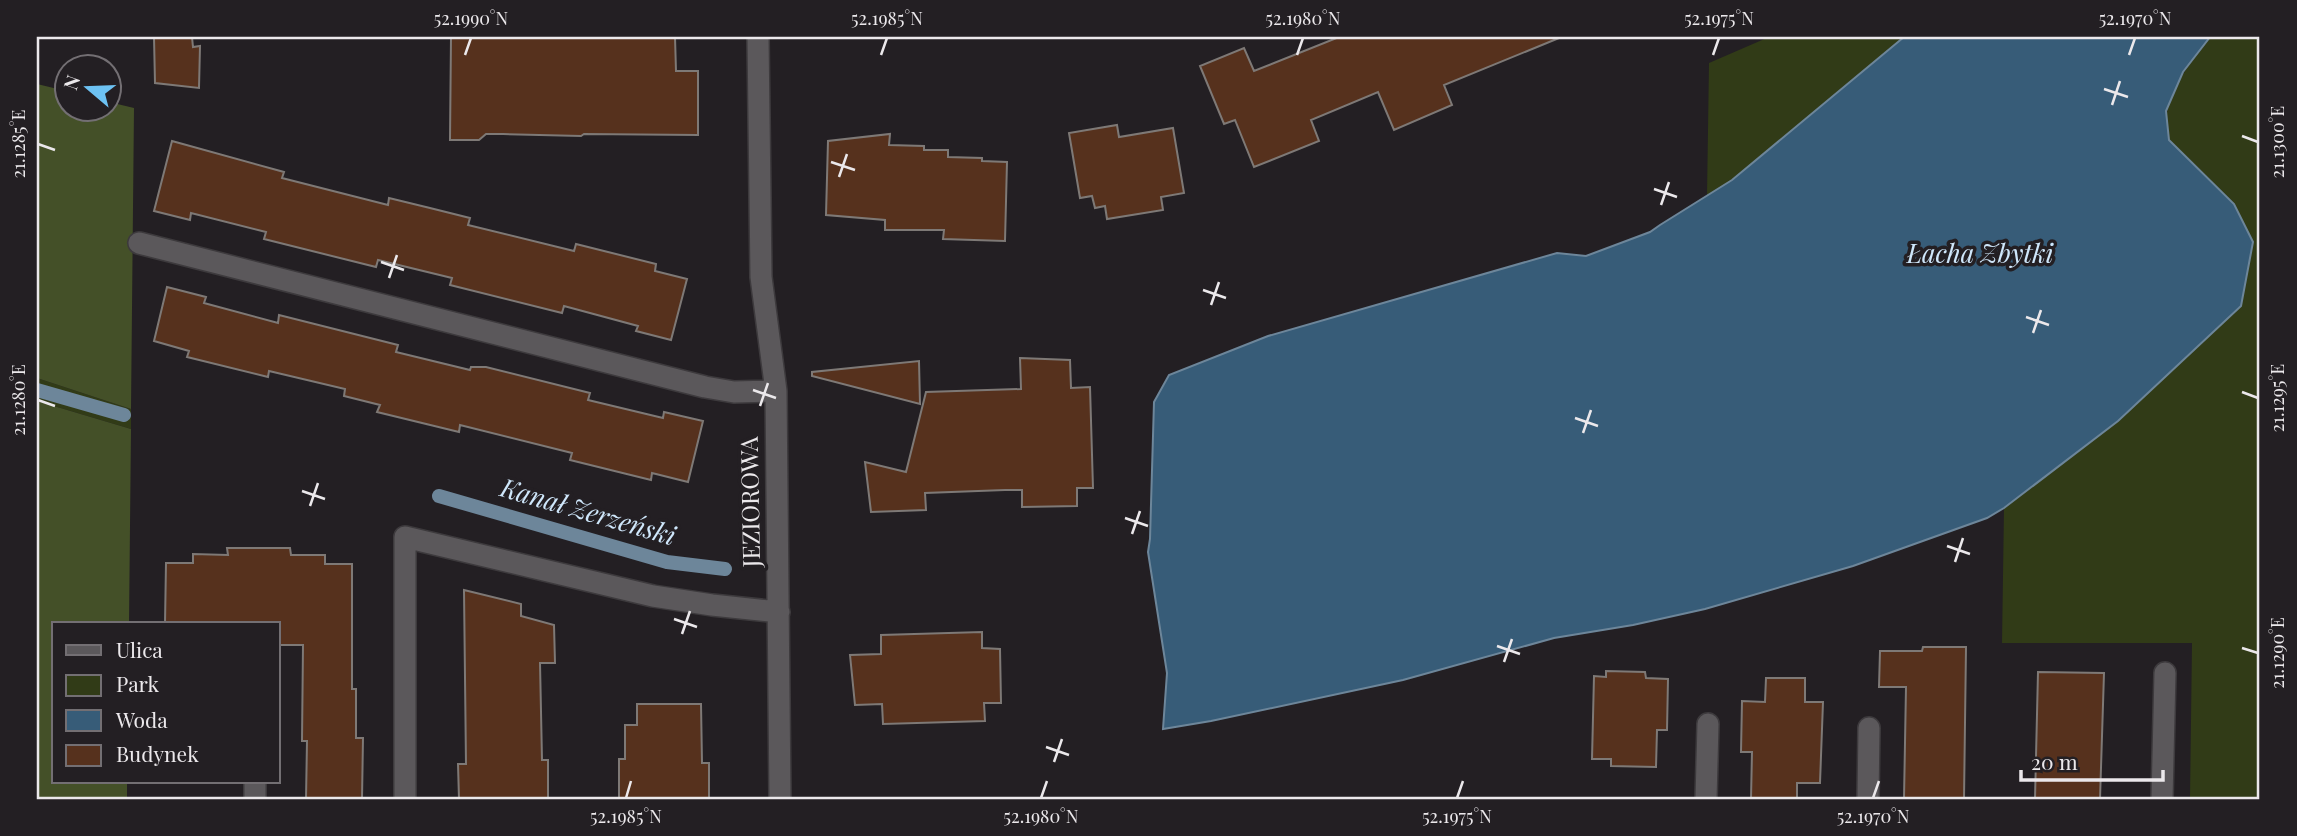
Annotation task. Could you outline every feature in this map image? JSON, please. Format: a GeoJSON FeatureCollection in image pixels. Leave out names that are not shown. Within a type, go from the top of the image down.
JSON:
{"type":"FeatureCollection","features":[{"type":"Feature","properties":{"kind":"street","name":"JEZIOROWA"},"geometry":{"type":"LineString","coordinates":[[758,37],[761,278],[776,391],[780,799]]}},
{"type":"Feature","properties":{"kind":"street"},"geometry":{"type":"LineString","coordinates":[[139,243],[705,387],[734,392],[776,391]]}},
{"type":"Feature","properties":{"kind":"street"},"geometry":{"type":"LineString","coordinates":[[405,799],[405,537],[653,596],[712,606],[779,612]]}},
{"type":"Feature","properties":{"kind":"street"},"geometry":{"type":"LineString","coordinates":[[2162,799],[2165,673]]}},
{"type":"Feature","properties":{"kind":"street"},"geometry":{"type":"LineString","coordinates":[[1706,799],[1708,724]]}},
{"type":"Feature","properties":{"kind":"street"},"geometry":{"type":"LineString","coordinates":[[1868,799],[1869,728]]}},
{"type":"Feature","properties":{"kind":"green space"},"geometry":{"type":"Polygon","coordinates":[[[1769,37],[1904,37],[1732,180],[1707,196],[1709,63],[1769,37]]]}},
{"type":"Feature","properties":{"kind":"green space"},"geometry":{"type":"Polygon","coordinates":[[[2210,37],[2260,37],[2260,799],[2190,799],[2192,643],[2002,643],[2004,508],[2118,421],[2241,306],[2234,204],[2172,143],[2166,124],[2167,111],[2177,84],[2210,37]]]}},
{"type":"Feature","properties":{"kind":"green space"},"geometry":{"type":"Polygon","coordinates":[[[37,84],[52,88],[52,122],[122,122],[122,105],[134,108],[131,409],[37,378],[37,84]]]}},
{"type":"Feature","properties":{"kind":"green space"},"geometry":{"type":"Polygon","coordinates":[[[37,378],[131,409],[131,429],[37,401],[37,378]]]}},
{"type":"Feature","properties":{"kind":"green space"},"geometry":{"type":"Polygon","coordinates":[[[37,401],[131,429],[129,622],[52,622],[52,784],[127,784],[127,799],[37,799],[37,401]]]}},
{"type":"Feature","properties":{"kind":"water","name":"Łacha Zbytki"},"geometry":{"type":"Polygon","coordinates":[[[1904,37],[2210,37],[2183,72],[2166,111],[2169,140],[2234,204],[2253,242],[2241,306],[2118,421],[1987,518],[1853,566],[1705,609],[1633,625],[1554,638],[1403,680],[1163,729],[1167,673],[1148,552],[1154,402],[1169,375],[1268,336],[1557,253],[1586,256],[1650,232],[1732,180],[1904,37]]]}},
{"type":"Feature","properties":{"kind":"building"},"geometry":{"type":"Polygon","coordinates":[[[154,37],[192,37],[193,47],[200,46],[199,88],[155,83],[154,37]]]}},
{"type":"Feature","properties":{"kind":"building"},"geometry":{"type":"Polygon","coordinates":[[[451,37],[675,37],[676,71],[698,71],[698,135],[486,134],[479,140],[450,140],[451,37]]]}},
{"type":"Feature","properties":{"kind":"building"},"geometry":{"type":"Polygon","coordinates":[[[1339,37],[1559,38],[1444,85],[1452,105],[1394,130],[1378,92],[1311,120],[1319,141],[1254,167],[1235,120],[1224,124],[1200,66],[1244,48],[1254,71],[1339,37]]]}},
{"type":"Feature","properties":{"kind":"building"},"geometry":{"type":"Polygon","coordinates":[[[1117,125],[1119,137],[1173,128],[1184,193],[1161,197],[1163,210],[1107,219],[1105,206],[1095,208],[1092,196],[1080,198],[1069,133],[1117,125]]]}},
{"type":"Feature","properties":{"kind":"building"},"geometry":{"type":"Polygon","coordinates":[[[890,134],[889,145],[924,146],[924,150],[948,150],[948,157],[1007,162],[1005,241],[943,239],[944,230],[885,230],[885,220],[826,215],[828,141],[890,134]]]}},
{"type":"Feature","properties":{"kind":"building"},"geometry":{"type":"Polygon","coordinates":[[[172,141],[284,172],[282,178],[388,205],[389,198],[470,218],[468,225],[574,251],[576,244],[656,264],[655,271],[687,279],[671,340],[636,331],[638,326],[564,306],[562,313],[450,285],[452,278],[378,260],[376,267],[264,239],[266,232],[191,213],[190,220],[154,211],[172,141]]]}},
{"type":"Feature","properties":{"kind":"building"},"geometry":{"type":"Polygon","coordinates":[[[167,287],[206,297],[204,303],[278,323],[279,315],[398,345],[396,352],[470,370],[471,367],[486,367],[590,393],[588,400],[663,418],[664,412],[703,421],[688,482],[652,473],[651,480],[570,460],[572,453],[460,425],[459,432],[377,412],[380,405],[344,396],[345,389],[269,371],[268,377],[187,357],[189,351],[154,341],[167,287]]]}},
{"type":"Feature","properties":{"kind":"building"},"geometry":{"type":"Polygon","coordinates":[[[1020,358],[1070,360],[1071,388],[1090,387],[1093,488],[1077,488],[1077,506],[1022,507],[1022,490],[1005,490],[925,493],[926,510],[871,512],[865,462],[906,472],[926,392],[1021,389],[1020,358]]]}},
{"type":"Feature","properties":{"kind":"building"},"geometry":{"type":"Polygon","coordinates":[[[919,361],[920,404],[812,376],[812,372],[919,361]]]}},
{"type":"Feature","properties":{"kind":"building"},"geometry":{"type":"Polygon","coordinates":[[[227,548],[290,548],[291,555],[325,555],[325,564],[352,564],[352,689],[356,689],[356,738],[363,738],[362,799],[306,799],[307,741],[302,741],[303,645],[280,645],[280,622],[165,622],[166,563],[193,563],[193,554],[228,555],[227,548]]]}},
{"type":"Feature","properties":{"kind":"building"},"geometry":{"type":"Polygon","coordinates":[[[464,590],[521,604],[521,616],[554,625],[555,663],[540,663],[542,760],[548,760],[548,799],[459,799],[458,764],[466,764],[464,590]]]}},
{"type":"Feature","properties":{"kind":"building"},"geometry":{"type":"Polygon","coordinates":[[[982,632],[982,648],[1000,649],[1001,703],[984,703],[985,721],[883,724],[882,704],[855,705],[850,655],[881,654],[881,635],[982,632]]]}},
{"type":"Feature","properties":{"kind":"building"},"geometry":{"type":"Polygon","coordinates":[[[1923,647],[1966,647],[1964,799],[1904,799],[1906,687],[1879,687],[1880,651],[1922,651],[1923,647]]]}},
{"type":"Feature","properties":{"kind":"building"},"geometry":{"type":"Polygon","coordinates":[[[1606,671],[1645,672],[1646,678],[1668,679],[1667,730],[1657,730],[1656,767],[1611,766],[1611,759],[1592,759],[1594,676],[1606,677],[1606,671]]]}},
{"type":"Feature","properties":{"kind":"building"},"geometry":{"type":"Polygon","coordinates":[[[2038,672],[2104,673],[2100,799],[2035,799],[2038,672]]]}},
{"type":"Feature","properties":{"kind":"building"},"geometry":{"type":"Polygon","coordinates":[[[1766,678],[1805,678],[1805,702],[1823,702],[1820,783],[1797,783],[1797,799],[1751,799],[1752,752],[1741,752],[1742,701],[1765,702],[1766,678]]]}},
{"type":"Feature","properties":{"kind":"building"},"geometry":{"type":"Polygon","coordinates":[[[637,704],[701,704],[702,763],[709,763],[709,799],[619,799],[619,759],[625,759],[625,725],[637,725],[637,704]]]}},
{"type":"Feature","properties":{"kind":"waterway","name":"Kanał Zerzeński"},"geometry":{"type":"LineString","coordinates":[[37,390],[124,415]]}},
{"type":"Feature","properties":{"kind":"waterway","name":"Kanał Zerzeński"},"geometry":{"type":"LineString","coordinates":[[439,496],[667,562],[725,569]]}}]}
